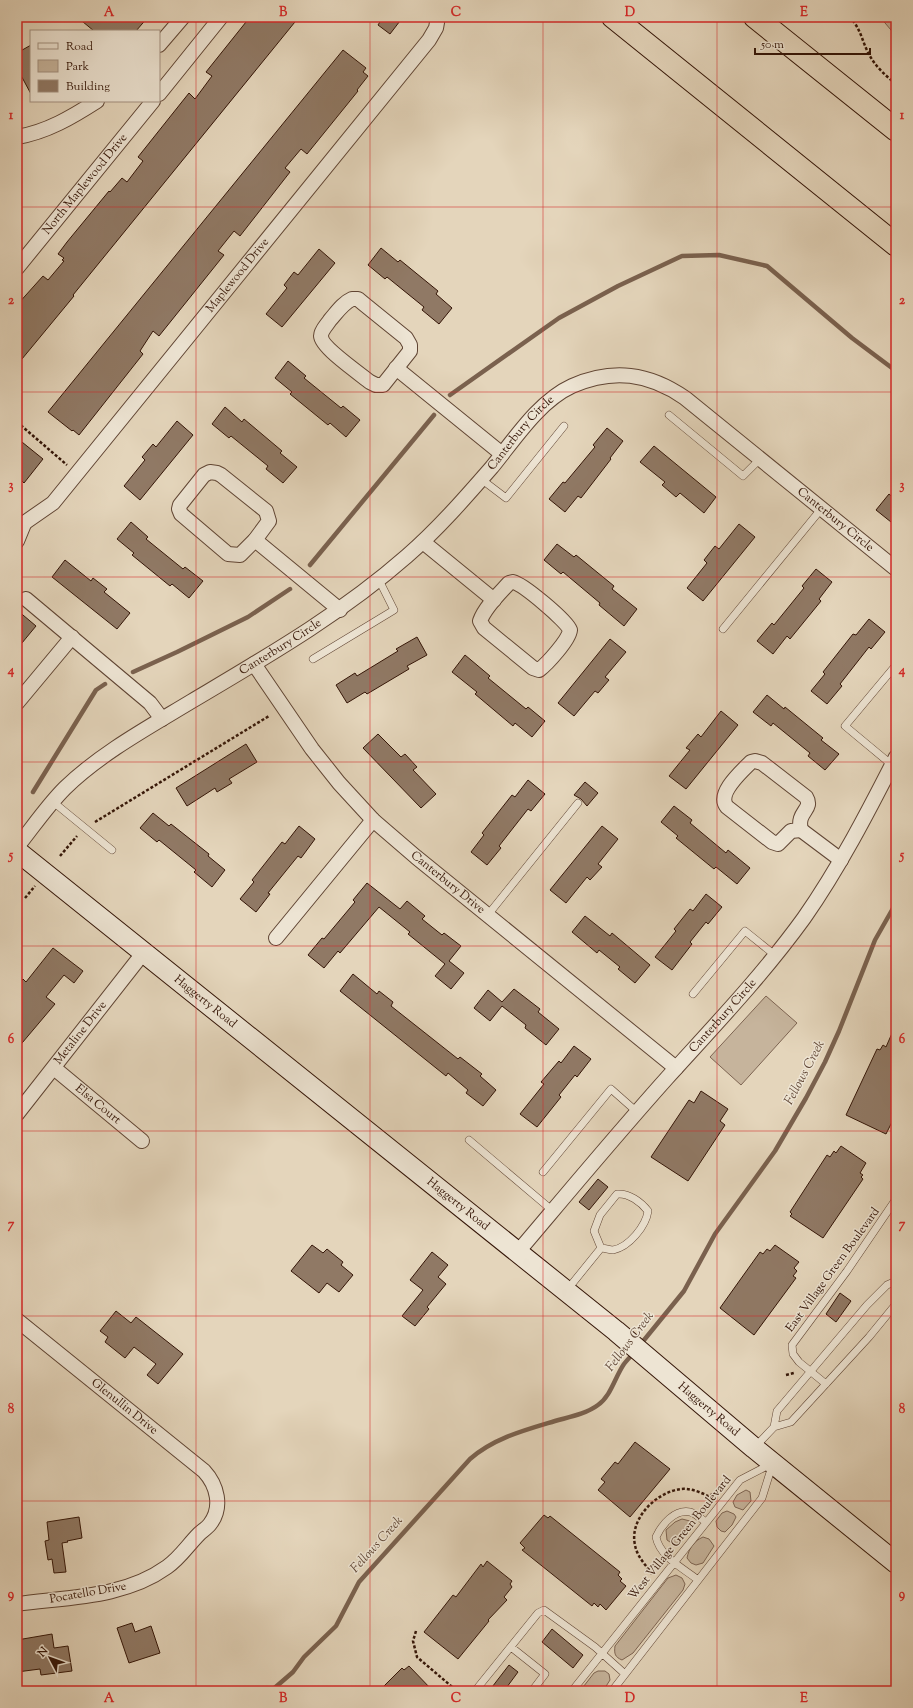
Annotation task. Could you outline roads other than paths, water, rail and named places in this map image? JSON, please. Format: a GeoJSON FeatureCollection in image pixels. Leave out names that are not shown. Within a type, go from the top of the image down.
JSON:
{"type":"FeatureCollection","features":[{"type":"Feature","properties":{"kind":"highway"},"geometry":{"type":"LineString","coordinates":[[613,17],[896,245]]}},
{"type":"Feature","properties":{"kind":"highway"},"geometry":{"type":"LineString","coordinates":[[755,17],[896,130]]}},
{"type":"Feature","properties":{"kind":"main road","name":"Haggerty Road"},"geometry":{"type":"LineString","coordinates":[[17,851],[616,1331],[754,1448],[896,1563]]}},
{"type":"Feature","properties":{"kind":"street"},"geometry":{"type":"LineString","coordinates":[[160,44],[183,17]]}},
{"type":"Feature","properties":{"kind":"street"},"geometry":{"type":"LineString","coordinates":[[160,93],[222,17]]}},
{"type":"Feature","properties":{"kind":"street","name":"Maplewood Drive"},"geometry":{"type":"LineString","coordinates":[[17,542],[19,524],[52,503],[429,40],[436,28],[438,17]]}},
{"type":"Feature","properties":{"kind":"street"},"geometry":{"type":"LineString","coordinates":[[17,138],[46,130],[71,118],[95,102]]}},
{"type":"Feature","properties":{"kind":"street","name":"North Maplewood Drive"},"geometry":{"type":"LineString","coordinates":[[17,268],[152,102]]}},
{"type":"Feature","properties":{"kind":"street"},"geometry":{"type":"LineString","coordinates":[[352,299],[358,299],[406,338],[410,345],[410,351],[396,368],[383,385],[376,385],[370,382],[330,350],[322,341],[321,335],[323,329],[345,302],[352,299]]}},
{"type":"Feature","properties":{"kind":"street"},"geometry":{"type":"LineString","coordinates":[[396,368],[502,454]]}},
{"type":"Feature","properties":{"kind":"street","name":"Canterbury Circle"},"geometry":{"type":"LineString","coordinates":[[17,847],[52,801],[85,770],[162,719],[340,610],[379,580],[423,542],[481,480],[541,409],[560,393],[589,380],[604,376],[625,375],[645,378],[672,389],[896,569]]}},
{"type":"Feature","properties":{"kind":"street"},"geometry":{"type":"LineString","coordinates":[[210,472],[217,473],[266,511],[269,516],[270,521],[255,540],[240,554],[228,554],[184,518],[179,509],[180,505],[204,475],[210,472]]}},
{"type":"Feature","properties":{"kind":"street"},"geometry":{"type":"LineString","coordinates":[[255,540],[340,610]]}},
{"type":"Feature","properties":{"kind":"street"},"geometry":{"type":"LineString","coordinates":[[423,542],[494,600]]}},
{"type":"Feature","properties":{"kind":"street"},"geometry":{"type":"LineString","coordinates":[[509,583],[517,583],[565,621],[570,630],[570,634],[542,667],[538,670],[532,668],[482,625],[480,621],[482,616],[494,600],[509,583]]}},
{"type":"Feature","properties":{"kind":"street"},"geometry":{"type":"LineString","coordinates":[[26,598],[150,703],[162,719]]}},
{"type":"Feature","properties":{"kind":"street"},"geometry":{"type":"LineString","coordinates":[[17,703],[72,637]]}},
{"type":"Feature","properties":{"kind":"street","name":"Canterbury Drive"},"geometry":{"type":"LineString","coordinates":[[254,664],[312,749],[339,783],[373,820],[416,858],[676,1068]]}},
{"type":"Feature","properties":{"kind":"street"},"geometry":{"type":"LineString","coordinates":[[801,830],[791,831],[778,844],[772,842],[727,807],[724,801],[724,794],[751,762],[755,761],[762,763],[806,797],[808,806],[802,814],[799,822],[801,830],[840,860]]}},
{"type":"Feature","properties":{"kind":"street","name":"Canterbury Circle"},"geometry":{"type":"LineString","coordinates":[[517,1252],[637,1112],[721,1021],[776,956],[819,896],[894,761]]}},
{"type":"Feature","properties":{"kind":"street"},"geometry":{"type":"LineString","coordinates":[[276,938],[373,820]]}},
{"type":"Feature","properties":{"kind":"street","name":"Metaline Drive"},"geometry":{"type":"LineString","coordinates":[[17,1114],[144,952]]}},
{"type":"Feature","properties":{"kind":"street","name":"Elsa Court"},"geometry":{"type":"LineString","coordinates":[[54,1068],[142,1141]]}},
{"type":"Feature","properties":{"kind":"street","name":"Glenullin Drive"},"geometry":{"type":"LineString","coordinates":[[17,1320],[204,1471],[214,1484],[217,1502]]}},
{"type":"Feature","properties":{"kind":"street","name":"Pocatello Drive"},"geometry":{"type":"LineString","coordinates":[[17,1604],[100,1594],[126,1588],[147,1580],[178,1558],[210,1524],[215,1516],[217,1502]]}},
{"type":"Feature","properties":{"kind":"lane"},"geometry":{"type":"LineString","coordinates":[[669,415],[743,476],[760,459]]}},
{"type":"Feature","properties":{"kind":"lane"},"geometry":{"type":"LineString","coordinates":[[481,480],[506,498],[564,426]]}},
{"type":"Feature","properties":{"kind":"lane"},"geometry":{"type":"LineString","coordinates":[[723,628],[822,508]]}},
{"type":"Feature","properties":{"kind":"lane"},"geometry":{"type":"LineString","coordinates":[[313,659],[394,610],[379,580]]}},
{"type":"Feature","properties":{"kind":"lane"},"geometry":{"type":"LineString","coordinates":[[894,761],[845,726],[896,665]]}},
{"type":"Feature","properties":{"kind":"lane"},"geometry":{"type":"LineString","coordinates":[[52,801],[112,850]]}},
{"type":"Feature","properties":{"kind":"lane"},"geometry":{"type":"LineString","coordinates":[[487,916],[578,803]]}},
{"type":"Feature","properties":{"kind":"lane"},"geometry":{"type":"LineString","coordinates":[[693,994],[745,931],[776,956]]}},
{"type":"Feature","properties":{"kind":"lane"},"geometry":{"type":"LineString","coordinates":[[543,1172],[612,1089],[637,1112]]}},
{"type":"Feature","properties":{"kind":"lane"},"geometry":{"type":"LineString","coordinates":[[469,1140],[552,1211]]}},
{"type":"Feature","properties":{"kind":"lane"},"geometry":{"type":"LineString","coordinates":[[624,1193],[630,1195],[648,1211],[647,1220],[628,1243],[613,1250],[601,1248],[594,1231],[600,1215],[617,1194],[624,1193]]}},
{"type":"Feature","properties":{"kind":"lane","name":"East Village Green Boulevard"},"geometry":{"type":"LineString","coordinates":[[826,1384],[799,1362],[793,1354],[792,1345],[848,1271],[896,1199]]}},
{"type":"Feature","properties":{"kind":"lane"},"geometry":{"type":"LineString","coordinates":[[566,1291],[601,1248]]}},
{"type":"Feature","properties":{"kind":"lane"},"geometry":{"type":"LineString","coordinates":[[774,1427],[777,1411],[810,1371],[867,1305],[887,1285],[896,1281]]}},
{"type":"Feature","properties":{"kind":"lane"},"geometry":{"type":"LineString","coordinates":[[754,1448],[774,1427],[791,1422],[896,1304]]}},
{"type":"Feature","properties":{"kind":"lane"},"geometry":{"type":"LineString","coordinates":[[612,1691],[762,1498],[773,1463]]}},
{"type":"Feature","properties":{"kind":"lane","name":"West Village Green Boulevard"},"geometry":{"type":"LineString","coordinates":[[572,1691],[740,1480],[773,1463]]}},
{"type":"Feature","properties":{"kind":"lane"},"geometry":{"type":"LineString","coordinates":[[698,1580],[665,1555],[658,1545],[656,1537],[664,1523],[679,1512],[691,1512],[706,1522]]}},
{"type":"Feature","properties":{"kind":"lane"},"geometry":{"type":"LineString","coordinates":[[476,1691],[538,1612],[544,1610],[602,1653],[625,1674]]}},
{"type":"Feature","properties":{"kind":"lane"},"geometry":{"type":"LineString","coordinates":[[510,1647],[545,1674],[532,1691]]}},
{"type":"Feature","properties":{"kind":"waterway"},"geometry":{"type":"LineString","coordinates":[[450,395],[559,318],[618,286],[682,256],[719,255],[767,266],[852,338],[896,371]]}},
{"type":"Feature","properties":{"kind":"waterway"},"geometry":{"type":"LineString","coordinates":[[310,565],[434,415]]}},
{"type":"Feature","properties":{"kind":"waterway"},"geometry":{"type":"LineString","coordinates":[[133,672],[248,617],[290,589]]}},
{"type":"Feature","properties":{"kind":"waterway"},"geometry":{"type":"LineString","coordinates":[[33,792],[96,690],[105,684]]}},
{"type":"Feature","properties":{"kind":"waterway","name":"Fellows Creek"},"geometry":{"type":"LineString","coordinates":[[640,1345],[684,1291],[715,1234],[775,1151],[806,1098],[839,1031],[875,940],[896,903]]}},
{"type":"Feature","properties":{"kind":"waterway","name":"Fellows Creek"},"geometry":{"type":"LineString","coordinates":[[271,1691],[293,1672],[304,1657],[336,1626],[359,1582],[470,1459],[489,1445],[500,1440],[532,1428],[577,1415],[598,1405],[610,1392],[624,1364],[634,1353]]}}]}
